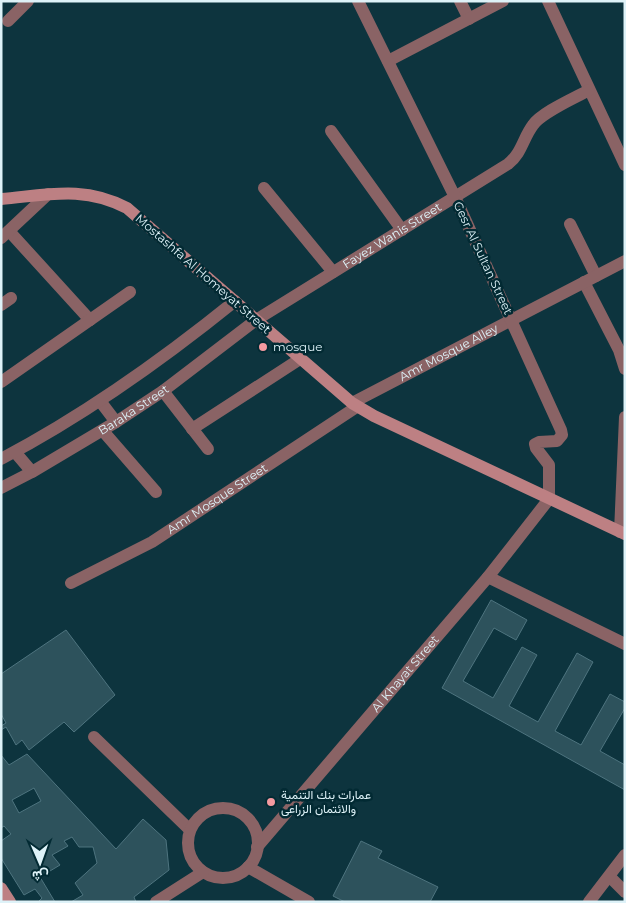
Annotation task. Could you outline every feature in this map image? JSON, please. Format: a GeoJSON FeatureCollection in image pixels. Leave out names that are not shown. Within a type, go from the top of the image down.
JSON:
{"type":"FeatureCollection","features":[{"type":"Feature","properties":{"kind":"street"},"geometry":{"type":"LineString","coordinates":[[8,20],[28,1]]}},
{"type":"Feature","properties":{"kind":"street","name":"Gesr Al Sultan Street"},"geometry":{"type":"LineString","coordinates":[[358,1],[455,197],[562,433],[561,438],[557,441],[538,442],[535,444],[549,465],[549,499]]}},
{"type":"Feature","properties":{"kind":"street"},"geometry":{"type":"LineString","coordinates":[[460,1],[469,19]]}},
{"type":"Feature","properties":{"kind":"street"},"geometry":{"type":"LineString","coordinates":[[388,61],[503,1]]}},
{"type":"Feature","properties":{"kind":"street"},"geometry":{"type":"LineString","coordinates":[[548,1],[589,90],[621,147],[625,165]]}},
{"type":"Feature","properties":{"kind":"street","name":"Fayez Wanis Street"},"geometry":{"type":"LineString","coordinates":[[256,320],[514,160],[522,148],[532,125],[537,120],[589,90]]}},
{"type":"Feature","properties":{"kind":"street"},"geometry":{"type":"LineString","coordinates":[[330,131],[402,230]]}},
{"type":"Feature","properties":{"kind":"street"},"geometry":{"type":"LineString","coordinates":[[264,188],[333,272]]}},
{"type":"Feature","properties":{"kind":"street","name":"Mostashfa Al Homeyat Street"},"geometry":{"type":"LineString","coordinates":[[1,199],[48,194],[85,193],[100,196],[126,208],[300,359],[355,404],[374,416],[622,533]]}},
{"type":"Feature","properties":{"kind":"street"},"geometry":{"type":"LineString","coordinates":[[48,194],[5,235],[90,320]]}},
{"type":"Feature","properties":{"kind":"street"},"geometry":{"type":"LineString","coordinates":[[570,224],[625,368]]}},
{"type":"Feature","properties":{"kind":"street","name":"Amr Mosque Alley"},"geometry":{"type":"LineString","coordinates":[[355,404],[625,260]]}},
{"type":"Feature","properties":{"kind":"street"},"geometry":{"type":"LineString","coordinates":[[2,379],[130,292]]}},
{"type":"Feature","properties":{"kind":"street","name":"Baraka Street"},"geometry":{"type":"LineString","coordinates":[[1,459],[100,401],[154,364],[235,301]]}},
{"type":"Feature","properties":{"kind":"street","name":"Baraka Street"},"geometry":{"type":"LineString","coordinates":[[1,488],[32,472],[116,422],[163,391],[256,320]]}},
{"type":"Feature","properties":{"kind":"street"},"geometry":{"type":"LineString","coordinates":[[192,429],[300,359]]}},
{"type":"Feature","properties":{"kind":"street"},"geometry":{"type":"LineString","coordinates":[[163,391],[208,449]]}},
{"type":"Feature","properties":{"kind":"street"},"geometry":{"type":"LineString","coordinates":[[100,401],[116,422]]}},
{"type":"Feature","properties":{"kind":"street","name":"Amr Mosque Street"},"geometry":{"type":"LineString","coordinates":[[71,583],[152,542],[355,404]]}},
{"type":"Feature","properties":{"kind":"street"},"geometry":{"type":"LineString","coordinates":[[622,533],[625,417]]}},
{"type":"Feature","properties":{"kind":"street"},"geometry":{"type":"LineString","coordinates":[[103,430],[156,492]]}},
{"type":"Feature","properties":{"kind":"street"},"geometry":{"type":"LineString","coordinates":[[15,452],[32,472]]}},
{"type":"Feature","properties":{"kind":"street","name":"Al Khayat Street"},"geometry":{"type":"LineString","coordinates":[[257,847],[488,577],[549,499]]}},
{"type":"Feature","properties":{"kind":"street"},"geometry":{"type":"LineString","coordinates":[[488,577],[625,644]]}},
{"type":"Feature","properties":{"kind":"street"},"geometry":{"type":"LineString","coordinates":[[94,737],[190,830]]}},
{"type":"Feature","properties":{"kind":"street"},"geometry":{"type":"LineString","coordinates":[[231,809],[240,813],[251,823],[257,837],[257,847],[248,867],[231,876],[222,878],[204,872],[191,858],[188,840],[190,830],[202,815],[211,810],[231,809]]}},
{"type":"Feature","properties":{"kind":"street"},"geometry":{"type":"LineString","coordinates":[[589,902],[625,855]]}},
{"type":"Feature","properties":{"kind":"street"},"geometry":{"type":"LineString","coordinates":[[248,867],[309,902]]}},
{"type":"Feature","properties":{"kind":"street"},"geometry":{"type":"LineString","coordinates":[[156,902],[204,872]]}},
{"type":"Feature","properties":{"kind":"street"},"geometry":{"type":"LineString","coordinates":[[610,877],[625,892]]}},
{"type":"Feature","properties":{"kind":"street"},"geometry":{"type":"LineString","coordinates":[[1,888],[10,902]]}},
{"type":"Feature","properties":{"kind":"building"},"geometry":{"type":"Polygon","coordinates":[[[491,600],[527,620],[516,640],[494,628],[463,681],[493,698],[522,647],[537,655],[509,706],[538,722],[577,653],[593,662],[555,731],[581,745],[610,694],[625,702],[625,708],[600,751],[625,765],[625,790],[442,688],[491,600]]]}},
{"type":"Feature","properties":{"kind":"building"},"geometry":{"type":"Polygon","coordinates":[[[66,630],[115,695],[74,732],[64,722],[29,750],[22,740],[16,745],[6,727],[1,730],[1,726],[6,723],[1,714],[1,674],[66,630]]]}},
{"type":"Feature","properties":{"kind":"building"},"geometry":{"type":"Polygon","coordinates":[[[27,754],[116,849],[143,819],[166,840],[169,870],[134,897],[136,902],[71,902],[83,895],[75,883],[97,863],[93,847],[79,847],[72,837],[64,841],[68,846],[52,855],[60,865],[40,877],[55,902],[38,902],[42,898],[35,889],[24,895],[1,858],[1,841],[11,834],[4,826],[1,828],[1,755],[9,765],[27,754]],[[34,788],[12,800],[19,813],[41,801],[34,788]]]}},
{"type":"Feature","properties":{"kind":"building"},"geometry":{"type":"Polygon","coordinates":[[[361,841],[382,851],[378,858],[438,887],[430,902],[345,902],[333,896],[361,841]]]}},
{"type":"Feature","properties":{"kind":"place","name":"mosque"},"geometry":{"type":"Point","coordinates":[263,347]}},
{"type":"Feature","properties":{"kind":"place","name":"عمارات بنك التنمية والائتمان الزراعى"},"geometry":{"type":"Point","coordinates":[271,802]}}]}
